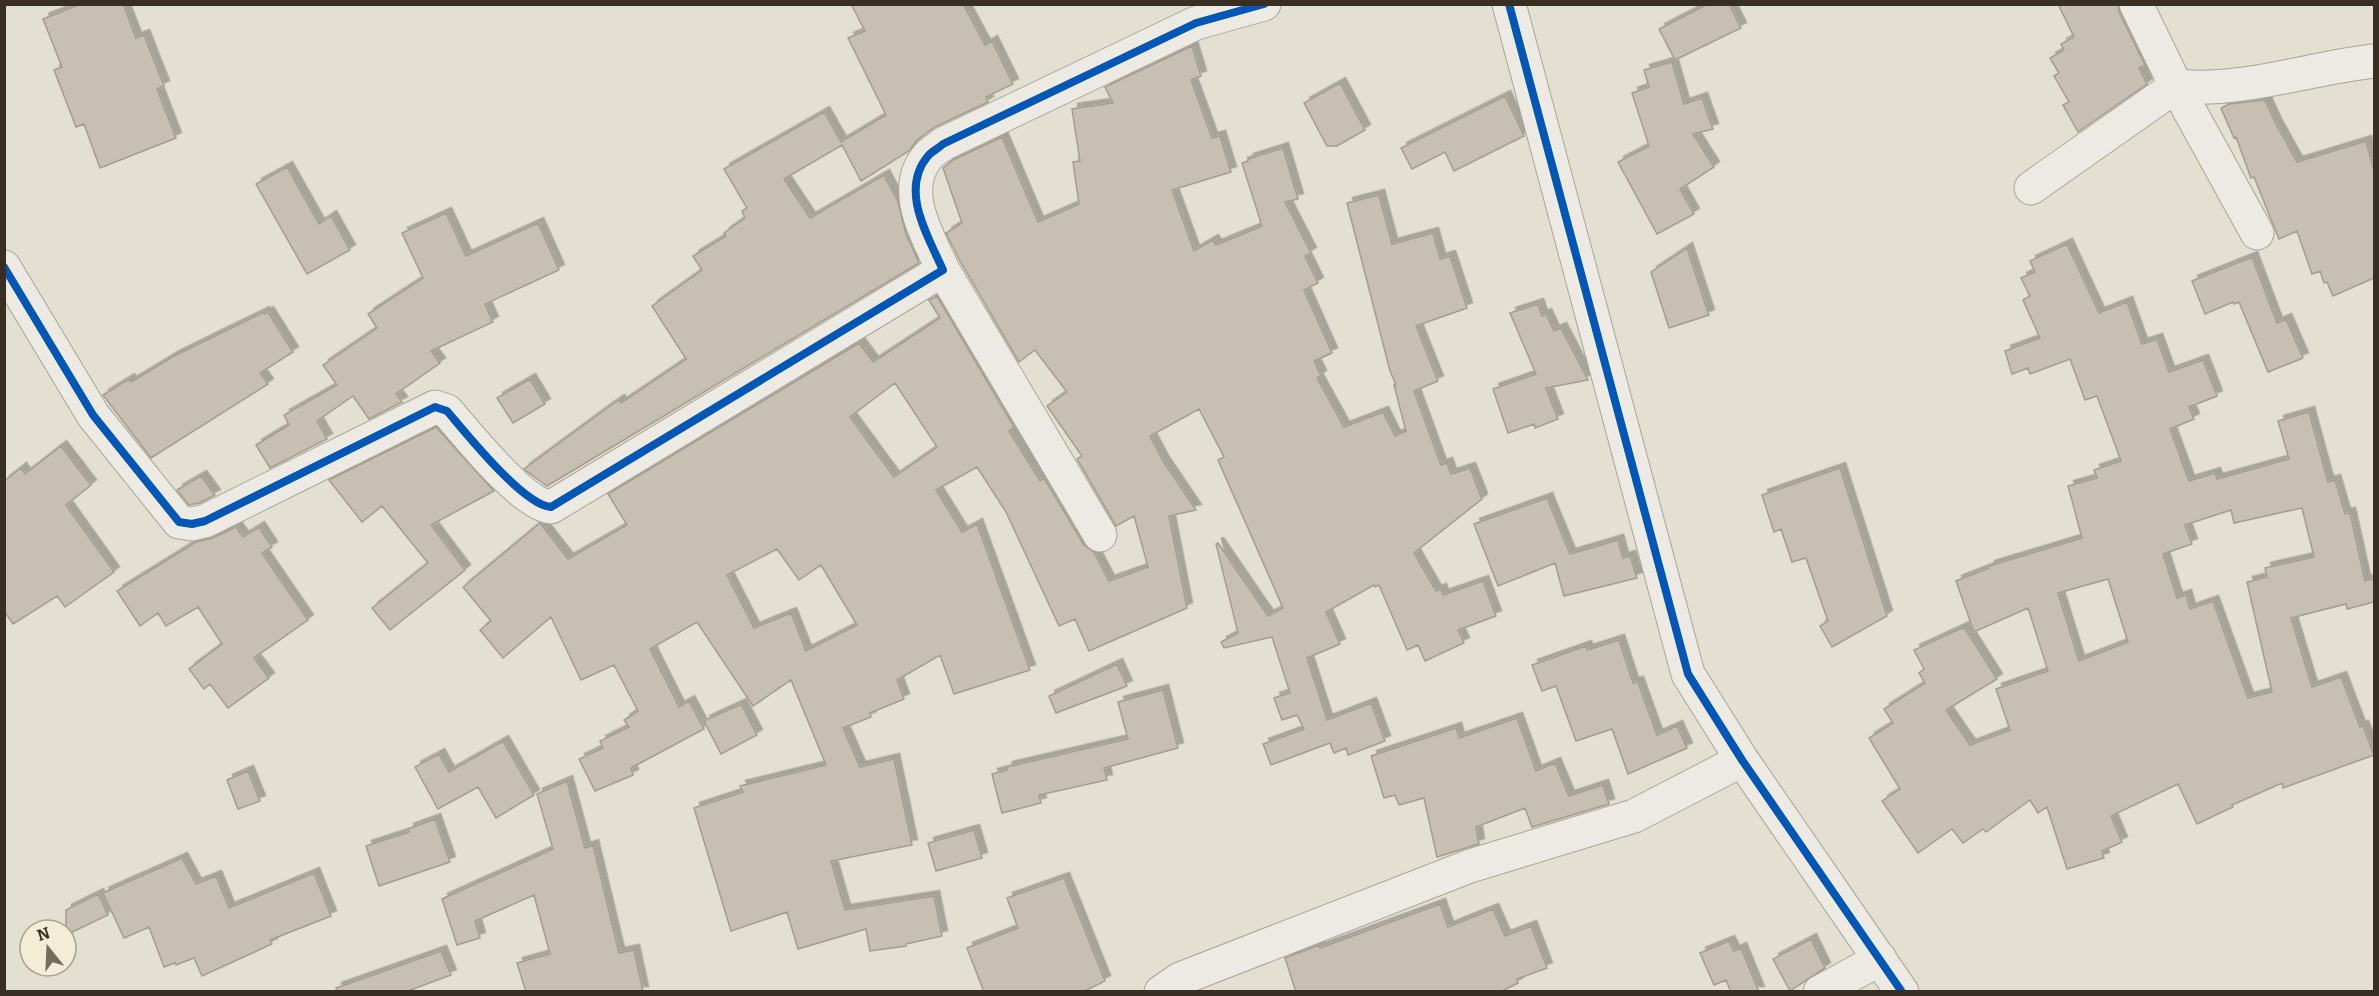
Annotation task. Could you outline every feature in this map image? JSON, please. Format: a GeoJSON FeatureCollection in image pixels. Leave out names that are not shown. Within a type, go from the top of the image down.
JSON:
{"type":"FeatureCollection","features":[{"type":"Feature","properties":{"kind":"street"},"geometry":{"type":"LineString","coordinates":[[1100,536],[943,270],[920,219],[915,185],[928,155],[943,144],[1196,23],[1264,4]]}},
{"type":"Feature","properties":{"kind":"street"},"geometry":{"type":"LineString","coordinates":[[1509,4],[1688,675],[1742,760],[1902,992]]}},
{"type":"Feature","properties":{"kind":"street"},"geometry":{"type":"LineString","coordinates":[[2136,4],[2176,86],[2257,233]]}},
{"type":"Feature","properties":{"kind":"street"},"geometry":{"type":"LineString","coordinates":[[2031,188],[2176,86],[2200,89],[2220,87],[2374,61]]}},
{"type":"Feature","properties":{"kind":"street"},"geometry":{"type":"LineString","coordinates":[[4,267],[93,415],[179,522],[192,524],[205,521],[435,407],[447,411],[504,474],[532,500],[545,506],[556,505],[943,270]]}},
{"type":"Feature","properties":{"kind":"street"},"geometry":{"type":"LineString","coordinates":[[1161,992],[1180,980],[1470,866],[1634,816],[1742,760]]}},
{"type":"Feature","properties":{"kind":"street"},"geometry":{"type":"LineString","coordinates":[[1820,992],[1880,959]]}},
{"type":"Feature","properties":{"kind":"building"},"geometry":{"type":"Polygon","coordinates":[[[81,4],[123,4],[136,38],[144,35],[164,86],[157,89],[176,138],[100,168],[84,124],[76,127],[54,70],[62,67],[43,19],[81,4]]]}},
{"type":"Feature","properties":{"kind":"building"},"geometry":{"type":"Polygon","coordinates":[[[851,4],[963,4],[985,45],[992,41],[1013,84],[986,97],[988,102],[935,127],[917,140],[909,151],[861,181],[842,145],[784,179],[810,218],[884,175],[898,202],[906,234],[919,263],[547,486],[524,469],[607,408],[619,400],[621,403],[686,359],[652,306],[702,270],[693,256],[726,236],[724,233],[745,218],[742,211],[747,208],[724,169],[824,112],[841,142],[886,115],[848,38],[865,31],[851,4]]]}},
{"type":"Feature","properties":{"kind":"building"},"geometry":{"type":"Polygon","coordinates":[[[1708,4],[1729,4],[1741,28],[1675,60],[1659,29],[1708,4]]]}},
{"type":"Feature","properties":{"kind":"building"},"geometry":{"type":"Polygon","coordinates":[[[2058,4],[2118,4],[2119,12],[2145,65],[2139,68],[2147,84],[2078,132],[2063,105],[2069,102],[2054,76],[2059,73],[2050,58],[2064,50],[2061,44],[2074,37],[2058,4]]]}},
{"type":"Feature","properties":{"kind":"building"},"geometry":{"type":"Polygon","coordinates":[[[1192,46],[1201,76],[1191,80],[1212,138],[1220,136],[1231,172],[1172,190],[1194,251],[1213,240],[1216,245],[1262,226],[1242,163],[1283,148],[1298,199],[1285,202],[1311,253],[1305,256],[1318,283],[1304,290],[1332,353],[1314,361],[1321,376],[1317,378],[1344,427],[1383,412],[1395,436],[1406,431],[1394,385],[1396,385],[1390,371],[1347,203],[1379,195],[1392,244],[1433,233],[1440,259],[1450,256],[1467,308],[1416,326],[1438,381],[1414,391],[1441,465],[1447,463],[1451,474],[1470,468],[1482,499],[1414,553],[1436,591],[1441,589],[1443,595],[1483,581],[1496,616],[1458,630],[1464,643],[1425,661],[1418,645],[1407,650],[1379,585],[1375,587],[1374,585],[1326,612],[1340,644],[1307,658],[1327,720],[1371,703],[1385,741],[1348,755],[1346,748],[1334,753],[1330,743],[1271,765],[1263,744],[1304,729],[1297,715],[1282,720],[1274,698],[1290,693],[1272,637],[1224,648],[1221,642],[1238,633],[1216,544],[1218,543],[1268,616],[1283,608],[1218,460],[1224,457],[1199,409],[1150,436],[1163,461],[1196,510],[1169,516],[1187,608],[1089,651],[1075,619],[1059,626],[1006,512],[977,467],[936,490],[962,532],[977,524],[1030,670],[954,694],[940,655],[897,680],[904,699],[870,713],[871,717],[843,728],[860,767],[894,759],[912,845],[831,861],[845,910],[934,896],[942,936],[906,944],[906,946],[870,951],[866,929],[798,949],[787,912],[731,931],[694,808],[743,792],[740,786],[826,765],[791,680],[753,706],[697,622],[650,649],[679,707],[689,701],[704,729],[631,768],[633,775],[595,791],[579,759],[603,748],[600,741],[629,727],[624,720],[638,711],[614,665],[581,680],[551,617],[503,658],[480,630],[491,621],[463,587],[540,523],[568,559],[627,525],[608,494],[859,343],[873,362],[940,318],[929,300],[937,296],[1014,427],[1009,431],[1040,481],[1044,478],[1084,545],[1094,552],[1109,581],[1148,567],[1134,516],[1116,526],[1077,459],[1082,456],[1047,406],[1067,392],[1035,350],[1019,362],[946,233],[962,223],[943,168],[953,160],[1002,137],[1038,222],[1079,204],[1073,162],[1080,161],[1072,109],[1113,103],[1105,87],[1192,46]],[[895,383],[850,417],[894,477],[937,447],[895,383]],[[777,549],[727,575],[754,628],[791,613],[806,651],[857,625],[821,565],[799,580],[777,549]]]}},
{"type":"Feature","properties":{"kind":"building"},"geometry":{"type":"Polygon","coordinates":[[[1672,62],[1684,104],[1702,98],[1713,129],[1693,134],[1714,167],[1680,189],[1694,214],[1657,234],[1618,162],[1649,146],[1632,93],[1649,87],[1644,70],[1672,62]]]}},
{"type":"Feature","properties":{"kind":"building"},"geometry":{"type":"Polygon","coordinates":[[[1340,83],[1365,130],[1337,146],[1327,146],[1304,103],[1340,83]]]}},
{"type":"Feature","properties":{"kind":"building"},"geometry":{"type":"Polygon","coordinates":[[[1505,96],[1524,136],[1454,171],[1445,152],[1412,169],[1401,148],[1505,96]]]}},
{"type":"Feature","properties":{"kind":"building"},"geometry":{"type":"Polygon","coordinates":[[[2265,100],[2297,162],[2366,141],[2374,171],[2374,278],[2333,296],[2327,282],[2324,283],[2320,271],[2312,274],[2297,231],[2279,239],[2254,177],[2251,178],[2236,137],[2234,138],[2221,108],[2229,104],[2265,100]]]}},
{"type":"Feature","properties":{"kind":"building"},"geometry":{"type":"Polygon","coordinates":[[[287,167],[319,224],[331,216],[350,250],[307,274],[256,184],[287,167]]]}},
{"type":"Feature","properties":{"kind":"building"},"geometry":{"type":"Polygon","coordinates":[[[446,213],[466,256],[538,223],[559,270],[485,304],[493,322],[431,351],[440,363],[396,394],[402,402],[369,419],[353,396],[317,421],[327,439],[270,468],[256,445],[289,425],[284,415],[337,385],[323,365],[377,328],[368,314],[423,278],[402,233],[446,213]]]}},
{"type":"Feature","properties":{"kind":"building"},"geometry":{"type":"Polygon","coordinates":[[[2067,244],[2099,313],[2127,302],[2142,344],[2157,339],[2169,372],[2203,360],[2217,396],[2189,407],[2194,419],[2170,429],[2189,481],[2215,473],[2217,479],[2289,459],[2278,421],[2309,412],[2328,482],[2335,480],[2345,514],[2350,513],[2365,581],[2374,578],[2374,602],[2347,609],[2346,604],[2291,618],[2312,687],[2341,677],[2360,727],[2363,726],[2374,755],[2283,788],[2282,783],[2232,805],[2233,807],[2197,824],[2178,784],[2111,816],[2122,842],[2102,851],[2104,858],[2067,869],[2047,807],[2038,813],[2030,800],[1986,832],[1983,829],[1963,843],[1952,829],[1918,853],[1882,801],[1900,789],[1869,738],[1893,723],[1884,709],[1925,683],[1919,673],[1924,669],[1914,650],[1964,627],[1997,679],[1946,710],[1970,745],[2010,730],[1996,689],[2048,671],[2028,608],[1974,632],[1956,581],[1989,568],[1989,566],[2082,538],[2068,486],[2097,478],[2094,470],[2121,461],[2097,396],[2085,400],[2070,359],[2030,374],[2028,368],[2012,374],[2005,351],[2040,338],[2023,300],[2030,296],[2021,278],[2035,272],[2030,261],[2067,244]],[[2302,508],[2234,523],[2231,510],[2185,525],[2192,544],[2163,554],[2177,598],[2186,595],[2190,609],[2213,601],[2248,698],[2272,692],[2247,582],[2267,577],[2265,568],[2314,557],[2302,508]],[[2108,579],[2058,593],[2079,661],[2128,642],[2108,579]]]}},
{"type":"Feature","properties":{"kind":"building"},"geometry":{"type":"Polygon","coordinates":[[[1687,248],[1709,315],[1669,328],[1651,272],[1687,248]]]}},
{"type":"Feature","properties":{"kind":"building"},"geometry":{"type":"Polygon","coordinates":[[[2252,257],[2277,323],[2286,319],[2303,358],[2268,372],[2239,302],[2234,304],[2233,302],[2205,314],[2192,281],[2252,257]]]}},
{"type":"Feature","properties":{"kind":"building"},"geometry":{"type":"Polygon","coordinates":[[[1538,304],[1542,316],[1546,314],[1554,331],[1561,328],[1588,380],[1546,388],[1558,419],[1535,428],[1534,424],[1508,433],[1493,389],[1536,374],[1510,313],[1538,304]]]}},
{"type":"Feature","properties":{"kind":"building"},"geometry":{"type":"Polygon","coordinates":[[[264,312],[265,314],[268,312],[293,352],[260,373],[268,384],[151,458],[103,395],[129,379],[131,382],[174,356],[264,312]]]}},
{"type":"Feature","properties":{"kind":"building"},"geometry":{"type":"Polygon","coordinates":[[[530,379],[545,404],[513,423],[497,398],[530,379]]]}},
{"type":"Feature","properties":{"kind":"building"},"geometry":{"type":"Polygon","coordinates":[[[436,427],[494,491],[431,525],[465,570],[390,630],[372,608],[428,563],[382,506],[362,522],[329,480],[436,427]]]}},
{"type":"Feature","properties":{"kind":"building"},"geometry":{"type":"Polygon","coordinates":[[[61,446],[91,485],[66,505],[114,572],[65,607],[57,596],[13,624],[4,611],[4,481],[21,468],[25,474],[61,446]]]}},
{"type":"Feature","properties":{"kind":"building"},"geometry":{"type":"Polygon","coordinates":[[[1840,468],[1887,616],[1832,647],[1820,626],[1828,621],[1806,558],[1792,562],[1781,529],[1774,532],[1762,495],[1840,468]]]}},
{"type":"Feature","properties":{"kind":"building"},"geometry":{"type":"Polygon","coordinates":[[[201,476],[215,495],[189,505],[177,490],[201,476]]]}},
{"type":"Feature","properties":{"kind":"building"},"geometry":{"type":"Polygon","coordinates":[[[1547,498],[1570,554],[1618,540],[1623,558],[1630,556],[1637,578],[1564,596],[1555,563],[1498,586],[1474,524],[1547,498]]]}},
{"type":"Feature","properties":{"kind":"building"},"geometry":{"type":"Polygon","coordinates":[[[236,527],[243,537],[259,527],[272,547],[262,553],[308,620],[254,658],[269,678],[228,708],[210,684],[204,689],[189,669],[222,644],[198,607],[166,626],[158,613],[140,626],[117,591],[196,542],[213,538],[236,527]]]}},
{"type":"Feature","properties":{"kind":"building"},"geometry":{"type":"Polygon","coordinates":[[[1619,640],[1633,683],[1638,682],[1657,735],[1677,726],[1687,748],[1628,774],[1612,729],[1576,741],[1556,686],[1542,691],[1532,665],[1586,646],[1587,650],[1619,640]]]}},
{"type":"Feature","properties":{"kind":"building"},"geometry":{"type":"Polygon","coordinates":[[[1117,664],[1127,686],[1056,713],[1049,696],[1117,664]]]}},
{"type":"Feature","properties":{"kind":"building"},"geometry":{"type":"Polygon","coordinates":[[[1163,690],[1178,748],[1104,768],[1107,780],[1039,795],[1041,803],[1002,813],[992,774],[1007,770],[1007,767],[1128,739],[1118,702],[1163,690]]]}},
{"type":"Feature","properties":{"kind":"building"},"geometry":{"type":"Polygon","coordinates":[[[741,704],[757,735],[721,754],[704,721],[741,704]]]}},
{"type":"Feature","properties":{"kind":"building"},"geometry":{"type":"Polygon","coordinates":[[[1517,718],[1536,771],[1555,763],[1569,796],[1603,785],[1609,804],[1532,827],[1525,808],[1476,827],[1479,844],[1437,857],[1424,798],[1399,805],[1395,795],[1384,798],[1371,756],[1456,728],[1459,738],[1517,718]]]}},
{"type":"Feature","properties":{"kind":"building"},"geometry":{"type":"Polygon","coordinates":[[[503,741],[534,795],[496,818],[478,787],[438,809],[415,767],[439,754],[449,772],[503,741]]]}},
{"type":"Feature","properties":{"kind":"building"},"geometry":{"type":"Polygon","coordinates":[[[248,771],[260,801],[238,809],[227,780],[248,771]]]}},
{"type":"Feature","properties":{"kind":"building"},"geometry":{"type":"Polygon","coordinates":[[[567,781],[585,848],[593,845],[619,953],[634,950],[643,992],[526,992],[517,963],[550,954],[534,895],[475,921],[480,938],[457,945],[442,899],[553,849],[537,794],[567,781]]]}},
{"type":"Feature","properties":{"kind":"building"},"geometry":{"type":"Polygon","coordinates":[[[435,819],[450,862],[379,886],[366,846],[409,832],[408,829],[435,819]]]}},
{"type":"Feature","properties":{"kind":"building"},"geometry":{"type":"Polygon","coordinates":[[[974,830],[982,858],[936,871],[928,843],[974,830]]]}},
{"type":"Feature","properties":{"kind":"building"},"geometry":{"type":"Polygon","coordinates":[[[182,858],[196,884],[216,876],[229,908],[314,873],[331,916],[270,940],[272,944],[202,976],[194,958],[164,967],[149,927],[124,938],[103,893],[182,858]]]}},
{"type":"Feature","properties":{"kind":"building"},"geometry":{"type":"Polygon","coordinates":[[[1064,878],[1105,981],[1083,992],[984,992],[967,948],[1018,928],[1007,898],[1064,878]]]}},
{"type":"Feature","properties":{"kind":"building"},"geometry":{"type":"Polygon","coordinates":[[[98,894],[108,915],[78,929],[78,918],[66,918],[66,910],[98,894]]]}},
{"type":"Feature","properties":{"kind":"building"},"geometry":{"type":"Polygon","coordinates":[[[1440,904],[1448,927],[1493,909],[1505,936],[1531,926],[1547,968],[1517,979],[1518,983],[1500,992],[1296,992],[1285,958],[1319,945],[1320,948],[1440,904]]]}},
{"type":"Feature","properties":{"kind":"building"},"geometry":{"type":"Polygon","coordinates":[[[1811,939],[1825,968],[1790,991],[1773,959],[1811,939]]]}},
{"type":"Feature","properties":{"kind":"building"},"geometry":{"type":"Polygon","coordinates":[[[1729,941],[1734,951],[1741,948],[1759,992],[1731,992],[1726,980],[1714,985],[1700,953],[1729,941]]]}},
{"type":"Feature","properties":{"kind":"building"},"geometry":{"type":"Polygon","coordinates":[[[441,951],[451,975],[405,992],[337,992],[336,988],[441,951]]]}},
{"type":"Feature","properties":{"kind":"cycle path"},"geometry":{"type":"LineString","coordinates":[[4,267],[93,415],[179,522],[192,524],[205,521],[435,407],[447,411],[511,482],[539,503],[551,507],[943,270],[924,228],[916,198],[916,183],[920,169],[928,156],[943,144],[1196,23],[1264,4]]}},
{"type":"Feature","properties":{"kind":"cycle path"},"geometry":{"type":"LineString","coordinates":[[1509,4],[1688,674],[1742,760],[1902,992]]}}]}
